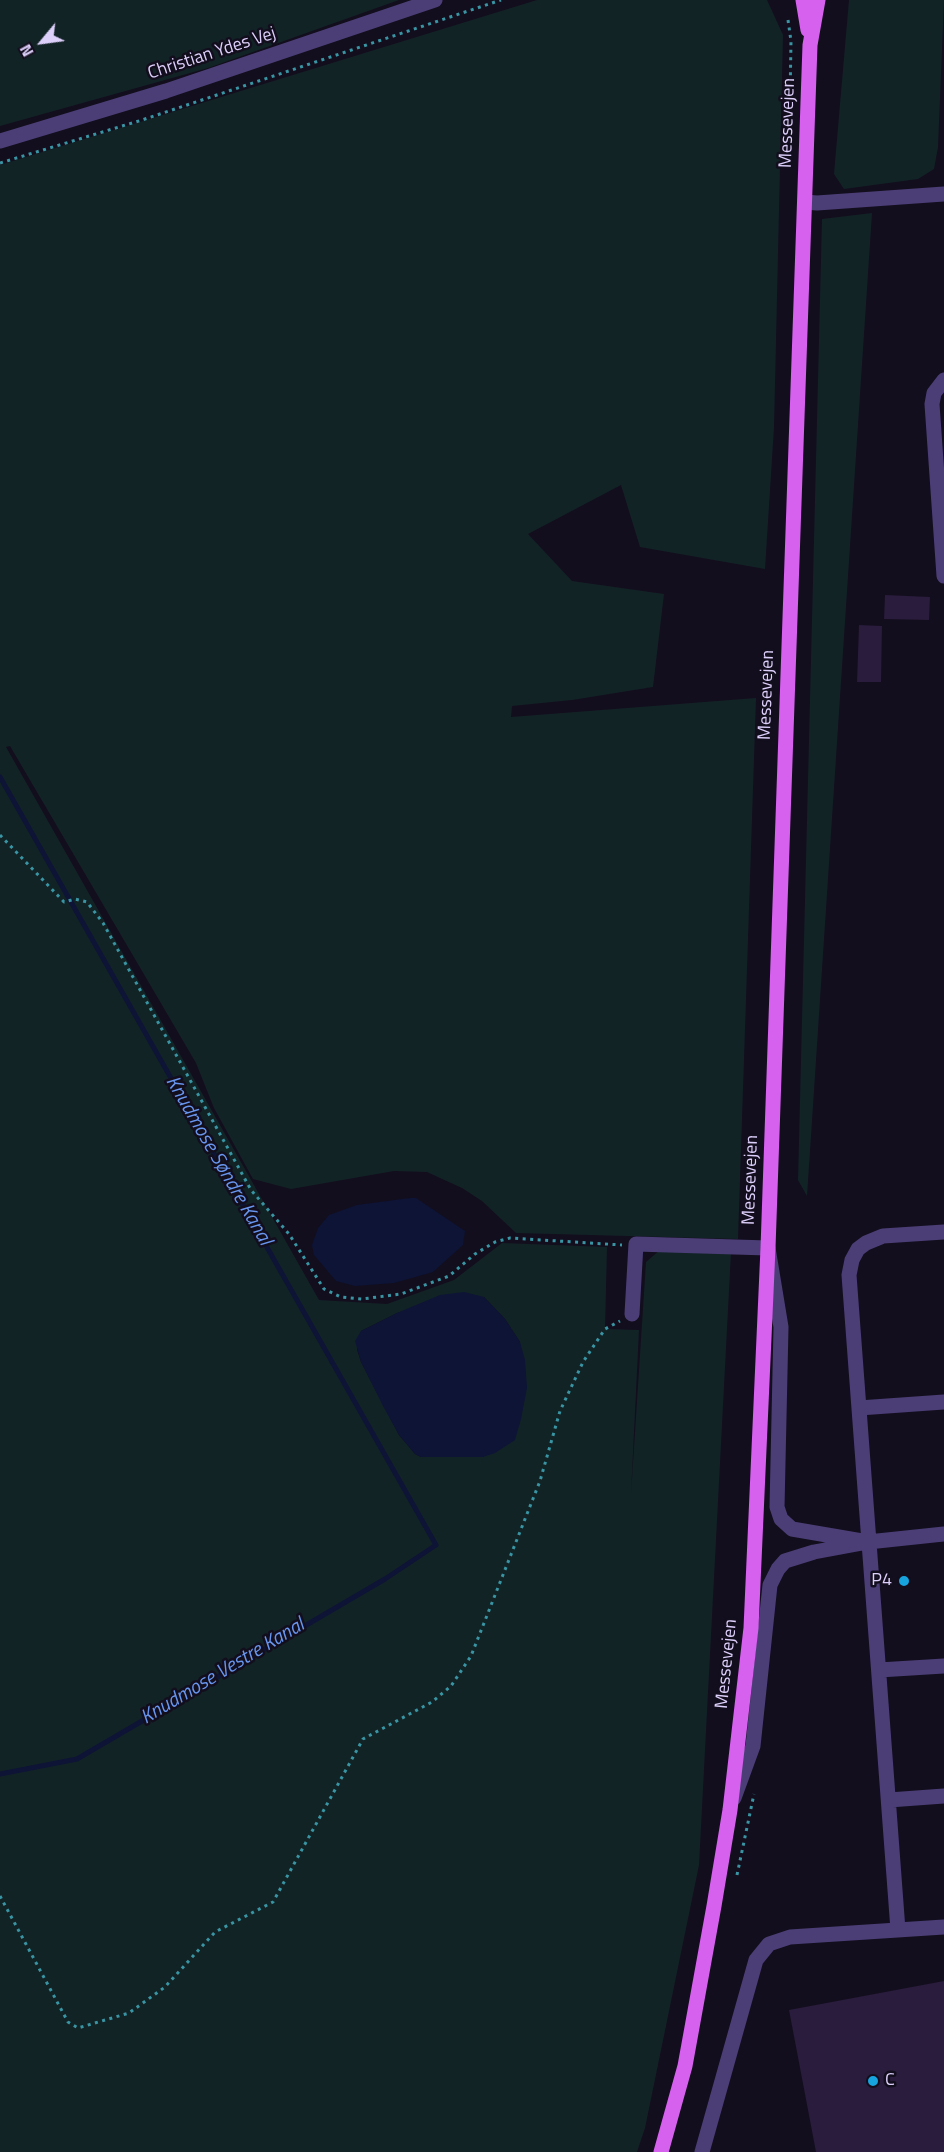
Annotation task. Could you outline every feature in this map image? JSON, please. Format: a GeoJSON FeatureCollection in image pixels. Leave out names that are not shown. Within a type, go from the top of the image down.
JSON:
{"type":"FeatureCollection","features":[{"type":"Feature","properties":{"kind":"main road","name":"Messevejen"},"geometry":{"type":"LineString","coordinates":[[803,0],[810,45]]}},
{"type":"Feature","properties":{"kind":"main road","name":"Messevejen"},"geometry":{"type":"LineString","coordinates":[[661,2152],[685,2066],[730,1810],[752,1606],[768,1248],[810,45],[818,0]]}},
{"type":"Feature","properties":{"kind":"street","name":"Christian Ydes Vej"},"geometry":{"type":"LineString","coordinates":[[0,141],[166,91],[435,0]]}},
{"type":"Feature","properties":{"kind":"street"},"geometry":{"type":"LineString","coordinates":[[805,202],[944,194]]}},
{"type":"Feature","properties":{"kind":"street"},"geometry":{"type":"LineString","coordinates":[[944,380],[934,393],[932,404],[944,576]]}},
{"type":"Feature","properties":{"kind":"street"},"geometry":{"type":"LineString","coordinates":[[898,1930],[849,1275],[852,1260],[858,1249],[866,1243],[883,1236],[944,1232]]}},
{"type":"Feature","properties":{"kind":"street"},"geometry":{"type":"LineString","coordinates":[[632,1314],[636,1244],[768,1248],[781,1327],[777,1507],[781,1519],[792,1529],[868,1542]]}},
{"type":"Feature","properties":{"kind":"street"},"geometry":{"type":"LineString","coordinates":[[859,1408],[944,1402]]}},
{"type":"Feature","properties":{"kind":"street"},"geometry":{"type":"LineString","coordinates":[[730,1810],[753,1746],[770,1585],[784,1561],[868,1542],[944,1534]]}},
{"type":"Feature","properties":{"kind":"street"},"geometry":{"type":"LineString","coordinates":[[879,1670],[944,1666]]}},
{"type":"Feature","properties":{"kind":"street"},"geometry":{"type":"LineString","coordinates":[[889,1800],[944,1796]]}},
{"type":"Feature","properties":{"kind":"street"},"geometry":{"type":"LineString","coordinates":[[702,2152],[756,1960],[761,1951],[769,1944],[790,1936],[944,1928]]}},
{"type":"Feature","properties":{"kind":"path"},"geometry":{"type":"LineString","coordinates":[[0,163],[142,120],[501,0]]}},
{"type":"Feature","properties":{"kind":"path"},"geometry":{"type":"LineString","coordinates":[[787,10],[791,41],[790,112]]}},
{"type":"Feature","properties":{"kind":"path"},"geometry":{"type":"LineString","coordinates":[[0,835],[64,902],[75,899],[87,903],[103,923],[251,1190],[289,1234],[324,1289],[341,1298],[362,1299],[400,1294],[449,1276],[475,1254],[495,1242],[510,1238],[636,1244]]}},
{"type":"Feature","properties":{"kind":"path"},"geometry":{"type":"LineString","coordinates":[[0,1896],[68,2022],[78,2028],[129,2013],[165,1987],[215,1932],[273,1902],[363,1739],[432,1702],[451,1686],[471,1656],[540,1481],[560,1411],[583,1362],[605,1329],[632,1314]]}},
{"type":"Feature","properties":{"kind":"shaded area"},"geometry":{"type":"Polygon","coordinates":[[[0,0],[399,0],[208,68],[0,126],[0,0]]]}},
{"type":"Feature","properties":{"kind":"shaded area"},"geometry":{"type":"Polygon","coordinates":[[[537,0],[767,0],[783,35],[774,427],[765,569],[640,547],[621,485],[528,534],[572,581],[664,594],[653,687],[572,700],[512,706],[511,717],[756,698],[738,1239],[516,1233],[482,1201],[462,1188],[427,1172],[394,1171],[291,1189],[253,1179],[214,1108],[196,1063],[10,746],[6,747],[319,1300],[387,1304],[454,1280],[502,1243],[607,1247],[605,1329],[639,1330],[631,1494],[646,1262],[660,1250],[731,1252],[699,1865],[645,2128],[637,2152],[0,2152],[0,165],[537,0]],[[484,1297],[397,1313],[361,1331],[357,1350],[361,1362],[399,1435],[415,1454],[421,1457],[483,1457],[520,1342],[505,1319],[484,1297]]]}},
{"type":"Feature","properties":{"kind":"shaded area"},"geometry":{"type":"Polygon","coordinates":[[[849,0],[944,0],[938,147],[934,169],[918,179],[844,189],[834,174],[849,0]]]}},
{"type":"Feature","properties":{"kind":"shaded area"},"geometry":{"type":"Polygon","coordinates":[[[872,213],[807,1196],[798,1180],[822,219],[872,213]]]}},
{"type":"Feature","properties":{"kind":"water"},"geometry":{"type":"Polygon","coordinates":[[[416,1198],[465,1231],[463,1245],[433,1272],[394,1283],[355,1286],[336,1281],[314,1255],[312,1245],[318,1228],[329,1215],[357,1205],[416,1198]]]}},
{"type":"Feature","properties":{"kind":"water"},"geometry":{"type":"Polygon","coordinates":[[[464,1292],[484,1297],[505,1319],[520,1342],[525,1360],[527,1388],[521,1419],[515,1440],[495,1453],[483,1457],[421,1457],[415,1454],[399,1435],[361,1362],[355,1341],[361,1331],[397,1313],[440,1295],[464,1292]]]}},
{"type":"Feature","properties":{"kind":"building"},"geometry":{"type":"Polygon","coordinates":[[[885,595],[930,597],[929,620],[884,619],[885,595]]]}},
{"type":"Feature","properties":{"kind":"building"},"geometry":{"type":"Polygon","coordinates":[[[859,625],[882,626],[881,682],[857,682],[859,625]]]}},
{"type":"Feature","properties":{"kind":"building","name":"C"},"geometry":{"type":"Polygon","coordinates":[[[944,1981],[944,2152],[816,2152],[789,2010],[944,1981]]]}},
{"type":"Feature","properties":{"kind":"waterway","name":"Knudmose Søndre Kanal"},"geometry":{"type":"LineString","coordinates":[[0,777],[436,1545],[385,1579],[77,1759],[0,1774]]}},
{"type":"Feature","properties":{"kind":"place","name":"P4"},"geometry":{"type":"Point","coordinates":[904,1581]}},
{"type":"Feature","properties":{"kind":"place","name":"C"},"geometry":{"type":"Point","coordinates":[873,2081]}},
{"type":"Feature","properties":{"kind":"water label","name":"Knudmose Vestre Kanal"},"geometry":{"type":"Point","coordinates":[223,1672]}}]}
